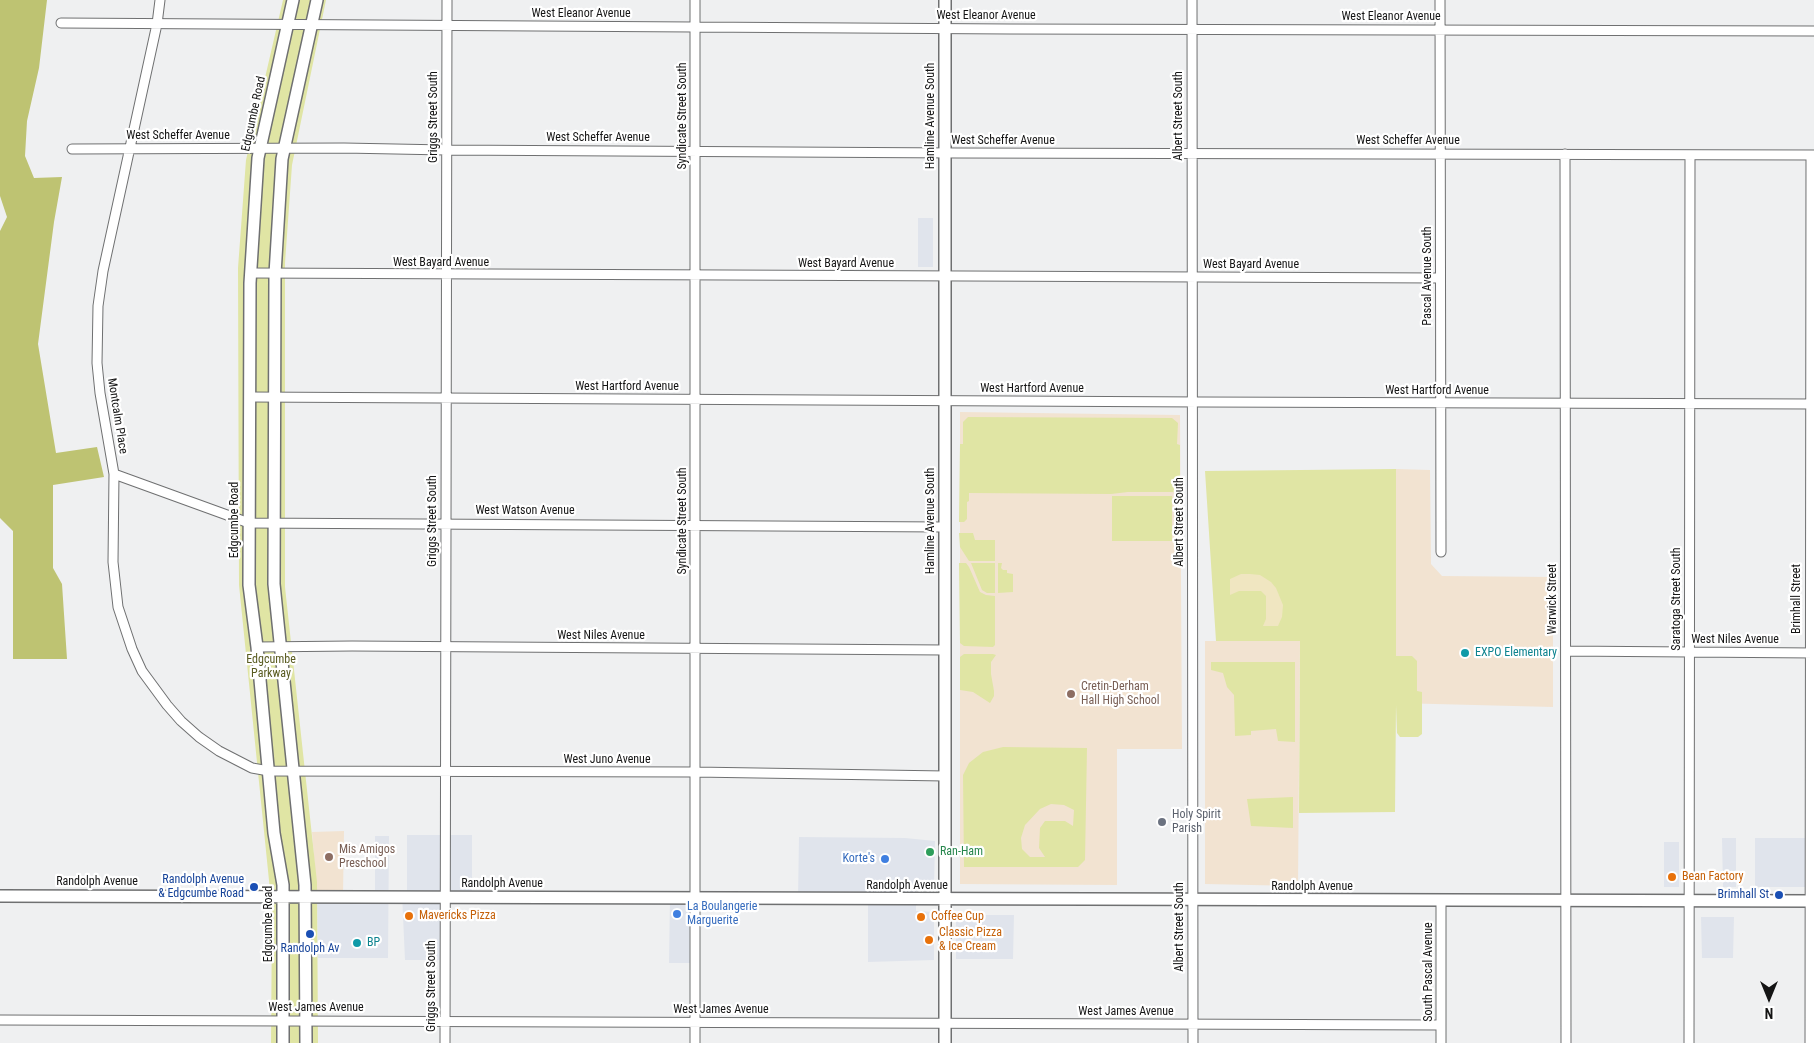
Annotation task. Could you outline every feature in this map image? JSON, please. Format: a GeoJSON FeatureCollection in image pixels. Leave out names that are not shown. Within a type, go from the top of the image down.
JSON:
{"type":"FeatureCollection","features":[{"type":"Feature","properties":{"kind":"street","name":"Montcalm Place"},"geometry":{"type":"LineString","coordinates":[[160,0],[157,24],[131,148],[103,271],[98,306],[96,333],[97,363],[100,393],[114,474],[112,556],[114,583],[123,627],[142,671],[167,706],[199,737],[219,751],[252,768],[269,771]]}},
{"type":"Feature","properties":{"kind":"street","name":"Edgcumbe Road"},"geometry":{"type":"LineString","coordinates":[[283,1043],[283,885],[274,833],[257,647],[249,585],[251,273],[260,149],[293,0]]}},
{"type":"Feature","properties":{"kind":"street"},"geometry":{"type":"LineString","coordinates":[[306,1043],[305,897],[274,584],[275,274],[284,149],[317,0]]}},
{"type":"Feature","properties":{"kind":"street","name":"Griggs Street South"},"geometry":{"type":"LineString","coordinates":[[445,1043],[447,0]]}},
{"type":"Feature","properties":{"kind":"street","name":"Syndicate Street South"},"geometry":{"type":"LineString","coordinates":[[695,1043],[696,0]]}},
{"type":"Feature","properties":{"kind":"street","name":"Hamline Avenue South"},"geometry":{"type":"LineString","coordinates":[[945,0],[945,1043]]}},
{"type":"Feature","properties":{"kind":"street","name":"Albert Street South"},"geometry":{"type":"LineString","coordinates":[[1192,0],[1193,1043]]}},
{"type":"Feature","properties":{"kind":"street","name":"Pascal Avenue South"},"geometry":{"type":"LineString","coordinates":[[1440,0],[1441,552]]}},
{"type":"Feature","properties":{"kind":"street","name":"West Eleanor Avenue"},"geometry":{"type":"LineString","coordinates":[[61,23],[1814,31]]}},
{"type":"Feature","properties":{"kind":"street","name":"West Scheffer Avenue"},"geometry":{"type":"LineString","coordinates":[[72,149],[344,148],[945,153],[1812,155]]}},
{"type":"Feature","properties":{"kind":"street","name":"Warwick Street"},"geometry":{"type":"LineString","coordinates":[[1566,154],[1566,1043]]}},
{"type":"Feature","properties":{"kind":"street","name":"Saratoga Street South"},"geometry":{"type":"LineString","coordinates":[[1689,1043],[1690,154]]}},
{"type":"Feature","properties":{"kind":"street","name":"Brimhall Street"},"geometry":{"type":"LineString","coordinates":[[1810,1043],[1812,901],[1812,155]]}},
{"type":"Feature","properties":{"kind":"street","name":"West Bayard Avenue"},"geometry":{"type":"LineString","coordinates":[[251,273],[1440,278]]}},
{"type":"Feature","properties":{"kind":"street","name":"West Hartford Avenue"},"geometry":{"type":"LineString","coordinates":[[250,397],[1812,404]]}},
{"type":"Feature","properties":{"kind":"street","name":"West Watson Avenue"},"geometry":{"type":"LineString","coordinates":[[114,474],[249,523],[945,527]]}},
{"type":"Feature","properties":{"kind":"street","name":"West Niles Avenue"},"geometry":{"type":"LineString","coordinates":[[257,647],[945,650]]}},
{"type":"Feature","properties":{"kind":"street","name":"West Niles Avenue"},"geometry":{"type":"LineString","coordinates":[[1566,650],[1812,653]]}},
{"type":"Feature","properties":{"kind":"street","name":"West Juno Avenue"},"geometry":{"type":"LineString","coordinates":[[269,771],[695,772],[945,776]]}},
{"type":"Feature","properties":{"kind":"street","name":"Randolph Avenue"},"geometry":{"type":"LineString","coordinates":[[0,896],[1812,901]]}},
{"type":"Feature","properties":{"kind":"street","name":"South Pascal Avenue"},"geometry":{"type":"LineString","coordinates":[[1441,900],[1441,1043]]}},
{"type":"Feature","properties":{"kind":"street","name":"West James Avenue"},"geometry":{"type":"LineString","coordinates":[[0,1020],[1441,1025]]}},
{"type":"Feature","properties":{"kind":"shaded area"},"geometry":{"type":"Polygon","coordinates":[[[918,218],[933,218],[933,267],[918,267],[918,218]]]}},
{"type":"Feature","properties":{"kind":"shaded area","name":"Cretin-Derham Hall High School"},"geometry":{"type":"Polygon","coordinates":[[[960,412],[1180,415],[1182,749],[1117,749],[1117,885],[960,884],[960,412]]]}},
{"type":"Feature","properties":{"kind":"shaded area"},"geometry":{"type":"Polygon","coordinates":[[[1396,469],[1430,470],[1431,564],[1442,576],[1553,577],[1553,707],[1396,703],[1396,469]]]}},
{"type":"Feature","properties":{"kind":"shaded area"},"geometry":{"type":"Polygon","coordinates":[[[1205,641],[1300,641],[1298,886],[1205,884],[1205,641]]]}},
{"type":"Feature","properties":{"kind":"shaded area","name":"Mis Amigos Preschool"},"geometry":{"type":"Polygon","coordinates":[[[344,831],[343,895],[317,895],[312,832],[344,831]]]}},
{"type":"Feature","properties":{"kind":"shaded area"},"geometry":{"type":"Polygon","coordinates":[[[407,835],[472,835],[472,897],[445,897],[445,960],[405,960],[402,894],[407,894],[407,835]]]}},
{"type":"Feature","properties":{"kind":"shaded area"},"geometry":{"type":"Polygon","coordinates":[[[375,836],[389,836],[388,958],[318,958],[317,895],[375,895],[375,836]]]}},
{"type":"Feature","properties":{"kind":"shaded area"},"geometry":{"type":"Polygon","coordinates":[[[799,837],[905,838],[935,841],[934,887],[916,888],[916,911],[934,912],[934,960],[868,962],[868,897],[798,898],[799,837]]]}},
{"type":"Feature","properties":{"kind":"shaded area"},"geometry":{"type":"Polygon","coordinates":[[[1722,838],[1736,838],[1736,887],[1723,887],[1722,838]]]}},
{"type":"Feature","properties":{"kind":"shaded area"},"geometry":{"type":"Polygon","coordinates":[[[1755,838],[1814,838],[1814,887],[1755,887],[1755,838]]]}},
{"type":"Feature","properties":{"kind":"shaded area"},"geometry":{"type":"Polygon","coordinates":[[[1664,842],[1679,842],[1679,887],[1664,887],[1664,842]]]}},
{"type":"Feature","properties":{"kind":"shaded area"},"geometry":{"type":"Polygon","coordinates":[[[696,897],[695,963],[669,963],[670,898],[696,897]]]}},
{"type":"Feature","properties":{"kind":"shaded area"},"geometry":{"type":"Polygon","coordinates":[[[956,915],[1014,915],[1013,959],[956,959],[956,915]]]}},
{"type":"Feature","properties":{"kind":"shaded area"},"geometry":{"type":"Polygon","coordinates":[[[1701,917],[1734,917],[1733,958],[1702,958],[1701,917]]]}},
{"type":"Feature","properties":{"kind":"green space"},"geometry":{"type":"Polygon","coordinates":[[[0,0],[47,0],[39,68],[27,121],[25,156],[34,178],[62,177],[54,222],[38,344],[56,453],[97,447],[104,477],[53,485],[53,568],[62,584],[67,659],[13,659],[13,531],[0,518],[0,231],[7,217],[0,196],[0,0]]]}},
{"type":"Feature","properties":{"kind":"green space","name":"Edgcumbe Parkway"},"geometry":{"type":"Polygon","coordinates":[[[283,0],[326,0],[292,165],[285,263],[285,587],[317,882],[318,1043],[271,1043],[272,910],[239,585],[238,268],[246,160],[283,0]]]}},
{"type":"Feature","properties":{"kind":"green space"},"geometry":{"type":"Polygon","coordinates":[[[968,417],[1172,418],[1178,423],[1177,444],[1180,445],[1180,492],[1128,492],[1111,494],[969,493],[967,519],[964,522],[959,522],[960,444],[963,444],[963,422],[968,417]]]}},
{"type":"Feature","properties":{"kind":"green space"},"geometry":{"type":"Polygon","coordinates":[[[1396,469],[1396,656],[1412,656],[1417,661],[1417,691],[1422,692],[1422,734],[1418,737],[1400,737],[1397,733],[1396,705],[1395,812],[1299,813],[1300,641],[1216,641],[1205,471],[1396,469]]]}},
{"type":"Feature","properties":{"kind":"green space"},"geometry":{"type":"Polygon","coordinates":[[[1112,496],[1172,496],[1172,541],[1112,541],[1112,496]]]}},
{"type":"Feature","properties":{"kind":"green space"},"geometry":{"type":"Polygon","coordinates":[[[959,533],[973,533],[975,540],[995,540],[995,561],[969,561],[960,547],[959,533]]]}},
{"type":"Feature","properties":{"kind":"green space"},"geometry":{"type":"Polygon","coordinates":[[[959,563],[966,563],[969,567],[980,592],[995,596],[995,645],[993,647],[964,646],[960,643],[959,563]]]}},
{"type":"Feature","properties":{"kind":"green space"},"geometry":{"type":"Polygon","coordinates":[[[971,563],[995,563],[995,593],[987,593],[982,590],[971,563]]]}},
{"type":"Feature","properties":{"kind":"green space"},"geometry":{"type":"Polygon","coordinates":[[[998,563],[1002,563],[1001,568],[1007,570],[1007,573],[1013,574],[1013,592],[998,593],[998,563]]]}},
{"type":"Feature","properties":{"kind":"green space"},"geometry":{"type":"Polygon","coordinates":[[[964,654],[996,655],[991,662],[994,696],[990,703],[973,692],[960,690],[960,657],[964,654]]]}},
{"type":"Feature","properties":{"kind":"green space"},"geometry":{"type":"Polygon","coordinates":[[[1211,662],[1295,662],[1295,742],[1278,741],[1276,729],[1251,731],[1251,735],[1235,736],[1234,695],[1227,687],[1223,673],[1211,670],[1211,662]]]}},
{"type":"Feature","properties":{"kind":"green space"},"geometry":{"type":"Polygon","coordinates":[[[1003,747],[1087,748],[1085,860],[1078,867],[964,867],[963,775],[969,763],[983,752],[1003,747]],[[1051,804],[1040,809],[1025,825],[1021,838],[1022,849],[1030,857],[1045,857],[1039,848],[1040,828],[1045,821],[1065,821],[1073,826],[1074,810],[1064,805],[1051,804]]]}},
{"type":"Feature","properties":{"kind":"green space"},"geometry":{"type":"Polygon","coordinates":[[[1293,797],[1293,828],[1251,826],[1247,799],[1293,797]]]}},
{"type":"Feature","properties":{"kind":"sand"},"geometry":{"type":"Polygon","coordinates":[[[1241,574],[1260,575],[1271,582],[1276,588],[1283,605],[1282,617],[1278,626],[1263,626],[1266,619],[1266,596],[1261,591],[1239,591],[1230,595],[1230,579],[1241,574]]]}},
{"type":"Feature","properties":{"kind":"place","name":"EXPO Elementary"},"geometry":{"type":"Point","coordinates":[1465,653]}},
{"type":"Feature","properties":{"kind":"place","name":"Cretin-Derham Hall High School"},"geometry":{"type":"Point","coordinates":[1071,694]}},
{"type":"Feature","properties":{"kind":"place","name":"Holy Spirit Parish"},"geometry":{"type":"Point","coordinates":[1162,822]}},
{"type":"Feature","properties":{"kind":"place","name":"Ran-Ham"},"geometry":{"type":"Point","coordinates":[930,852]}},
{"type":"Feature","properties":{"kind":"place","name":"Mis Amigos Preschool"},"geometry":{"type":"Point","coordinates":[329,857]}},
{"type":"Feature","properties":{"kind":"place","name":"Korte's"},"geometry":{"type":"Point","coordinates":[885,859]}},
{"type":"Feature","properties":{"kind":"place","name":"Bean Factory"},"geometry":{"type":"Point","coordinates":[1672,877]}},
{"type":"Feature","properties":{"kind":"place","name":"Randolph Avenue & Edgcumbe Road"},"geometry":{"type":"Point","coordinates":[254,887]}},
{"type":"Feature","properties":{"kind":"place","name":"Brimhall St"},"geometry":{"type":"Point","coordinates":[1779,895]}},
{"type":"Feature","properties":{"kind":"place","name":"La Boulangerie Marguerite"},"geometry":{"type":"Point","coordinates":[677,914]}},
{"type":"Feature","properties":{"kind":"place","name":"Mavericks Pizza"},"geometry":{"type":"Point","coordinates":[409,916]}},
{"type":"Feature","properties":{"kind":"place","name":"Coffee Cup"},"geometry":{"type":"Point","coordinates":[921,917]}},
{"type":"Feature","properties":{"kind":"place","name":"Randolph Av"},"geometry":{"type":"Point","coordinates":[310,934]}},
{"type":"Feature","properties":{"kind":"place","name":"Classic Pizza & Ice Cream"},"geometry":{"type":"Point","coordinates":[929,940]}},
{"type":"Feature","properties":{"kind":"place","name":"BP"},"geometry":{"type":"Point","coordinates":[357,943]}}]}
